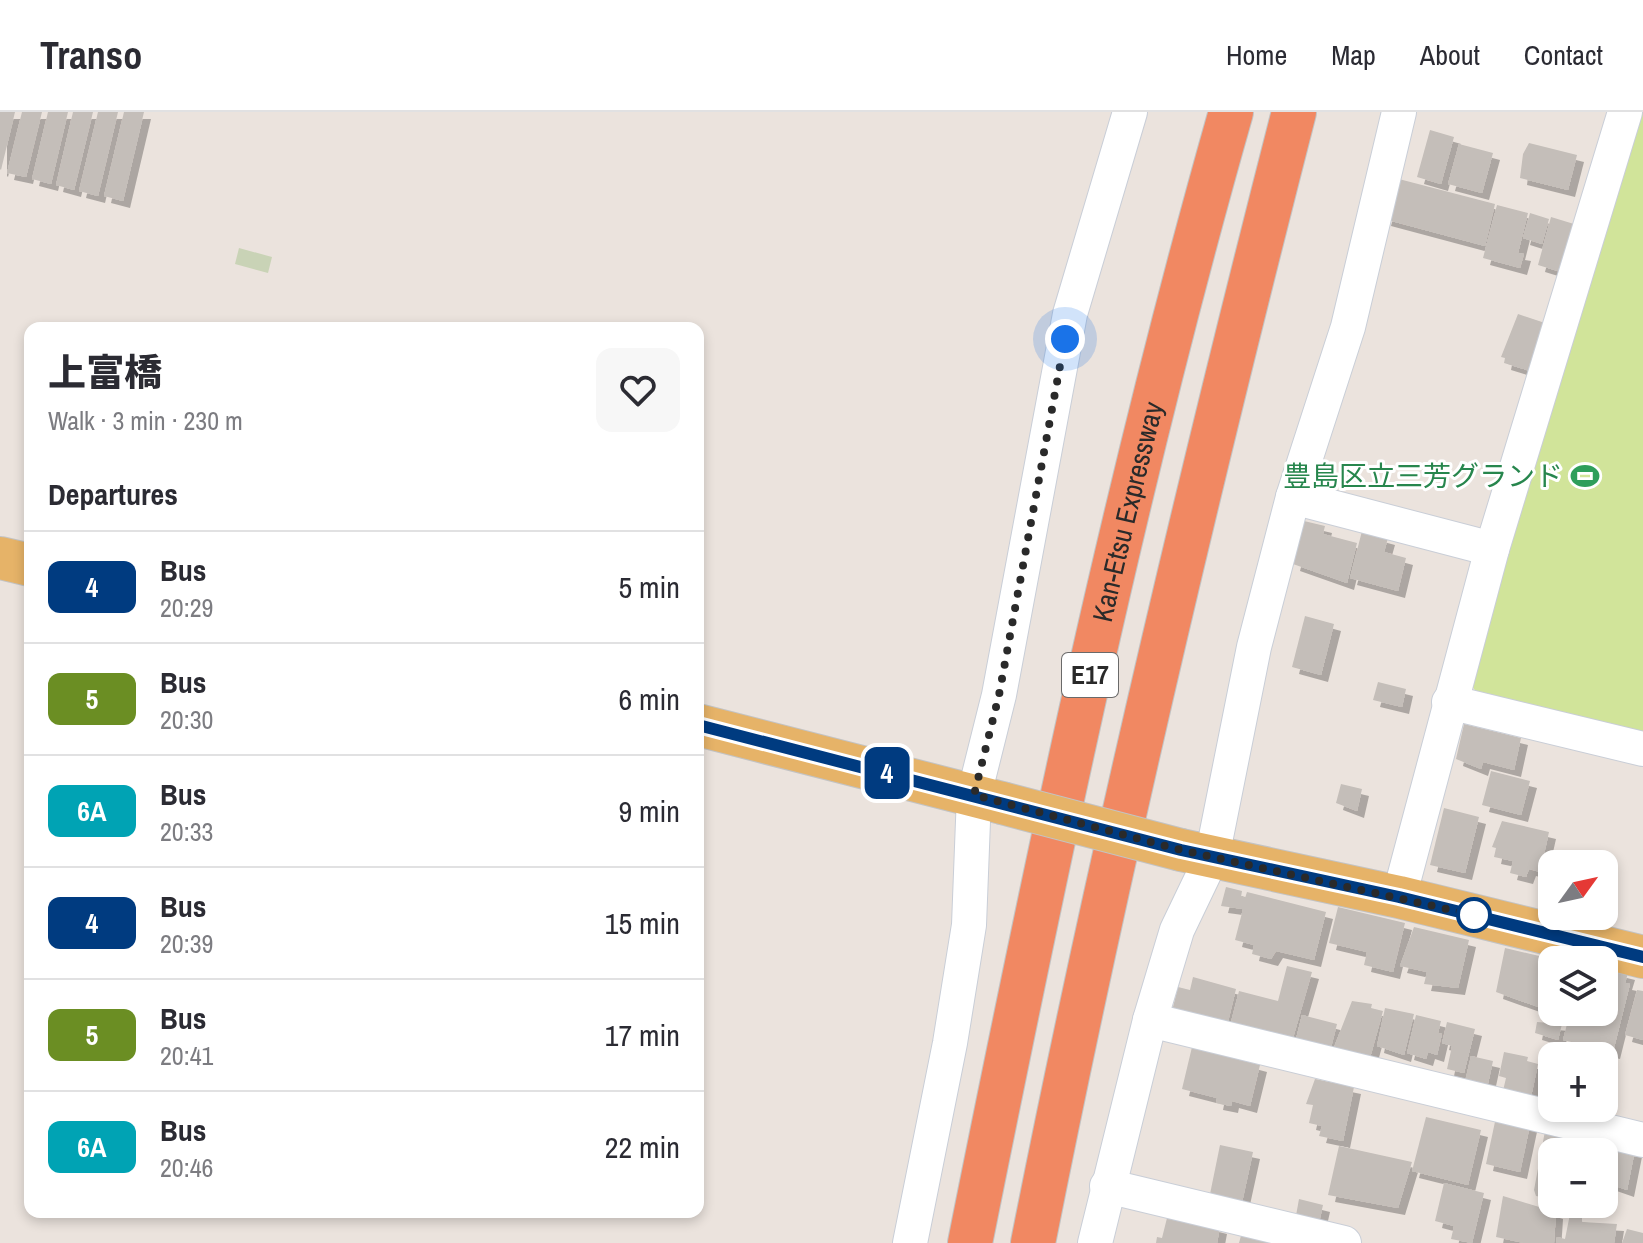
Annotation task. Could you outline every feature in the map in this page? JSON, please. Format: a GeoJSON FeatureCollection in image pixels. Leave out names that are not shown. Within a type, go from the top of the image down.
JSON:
{"type":"FeatureCollection","features":[{"type":"Feature","properties":{"kind":"highway","name":"Kan-Etsu Expressway"},"geometry":{"type":"LineString","coordinates":[[970,1243],[1077,729],[1186,273],[1231,112]]}},
{"type":"Feature","properties":{"kind":"highway","name":"E17"},"geometry":{"type":"LineString","coordinates":[[1033,1243],[1135,769],[1238,331],[1294,112]]}},
{"type":"Feature","properties":{"kind":"main road"},"geometry":{"type":"LineString","coordinates":[[0,558],[24,564]]}},
{"type":"Feature","properties":{"kind":"main road"},"geometry":{"type":"LineString","coordinates":[[704,727],[1197,854],[1399,897],[1643,957]]}},
{"type":"Feature","properties":{"kind":"street"},"geometry":{"type":"LineString","coordinates":[[910,1243],[950,1043],[988,799],[999,695],[1070,314],[1130,112]]}},
{"type":"Feature","properties":{"kind":"street"},"geometry":{"type":"LineString","coordinates":[[1095,1243],[1150,1020],[1293,497],[1348,327],[1399,112]]}},
{"type":"Feature","properties":{"kind":"street"},"geometry":{"type":"LineString","coordinates":[[1399,897],[1492,549],[1625,112]]}},
{"type":"Feature","properties":{"kind":"street"},"geometry":{"type":"LineString","coordinates":[[1293,497],[1492,549]]}},
{"type":"Feature","properties":{"kind":"street"},"geometry":{"type":"LineString","coordinates":[[1449,702],[1643,749]]}},
{"type":"Feature","properties":{"kind":"street"},"geometry":{"type":"LineString","coordinates":[[1150,1020],[1643,1140]]}},
{"type":"Feature","properties":{"kind":"street"},"geometry":{"type":"LineString","coordinates":[[1107,1186],[1344,1243]]}},
{"type":"Feature","properties":{"kind":"green space","name":"豊島区立三芳グランド"},"geometry":{"type":"Polygon","coordinates":[[[1634,112],[1643,112],[1643,739],[1482,700],[1467,679],[1634,112]]]}},
{"type":"Feature","properties":{"kind":"green space"},"geometry":{"type":"Polygon","coordinates":[[[239,248],[272,257],[268,273],[235,264],[239,248]]]}},
{"type":"Feature","properties":{"kind":"building"},"geometry":{"type":"Polygon","coordinates":[[[0,112],[15,112],[1,170],[0,169],[0,112]]]}},
{"type":"Feature","properties":{"kind":"building"},"geometry":{"type":"Polygon","coordinates":[[[22,112],[42,112],[26,177],[7,173],[22,112]]]}},
{"type":"Feature","properties":{"kind":"building"},"geometry":{"type":"Polygon","coordinates":[[[48,112],[68,112],[51,184],[32,179],[48,112]]]}},
{"type":"Feature","properties":{"kind":"building"},"geometry":{"type":"Polygon","coordinates":[[[73,112],[93,112],[74,190],[56,185],[73,112]]]}},
{"type":"Feature","properties":{"kind":"building"},"geometry":{"type":"Polygon","coordinates":[[[98,112],[118,112],[98,196],[79,191],[98,112]]]}},
{"type":"Feature","properties":{"kind":"building"},"geometry":{"type":"Polygon","coordinates":[[[124,112],[144,112],[123,201],[104,196],[124,112]]]}},
{"type":"Feature","properties":{"kind":"building"},"geometry":{"type":"Polygon","coordinates":[[[1430,130],[1454,137],[1441,184],[1417,177],[1430,130]]]}},
{"type":"Feature","properties":{"kind":"building"},"geometry":{"type":"Polygon","coordinates":[[[1529,143],[1577,155],[1568,190],[1520,178],[1523,154],[1529,143]]]}},
{"type":"Feature","properties":{"kind":"building"},"geometry":{"type":"Polygon","coordinates":[[[1459,144],[1493,153],[1482,193],[1448,184],[1459,144]]]}},
{"type":"Feature","properties":{"kind":"building"},"geometry":{"type":"Polygon","coordinates":[[[1395,178],[1495,204],[1485,246],[1384,219],[1395,178]]]}},
{"type":"Feature","properties":{"kind":"building"},"geometry":{"type":"Polygon","coordinates":[[[1497,205],[1528,213],[1518,253],[1524,254],[1520,268],[1483,258],[1497,205]]]}},
{"type":"Feature","properties":{"kind":"building"},"geometry":{"type":"Polygon","coordinates":[[[1530,213],[1549,219],[1542,244],[1523,238],[1530,213]]]}},
{"type":"Feature","properties":{"kind":"building"},"geometry":{"type":"Polygon","coordinates":[[[1551,217],[1574,224],[1561,272],[1538,265],[1551,217]]]}},
{"type":"Feature","properties":{"kind":"building"},"geometry":{"type":"Polygon","coordinates":[[[1518,314],[1545,323],[1530,371],[1504,363],[1505,358],[1501,357],[1518,314]]]}},
{"type":"Feature","properties":{"kind":"building"},"geometry":{"type":"Polygon","coordinates":[[[1304,521],[1325,526],[1323,534],[1357,543],[1347,583],[1293,564],[1304,521]]]}},
{"type":"Feature","properties":{"kind":"building"},"geometry":{"type":"Polygon","coordinates":[[[1362,531],[1388,538],[1384,552],[1406,558],[1398,591],[1350,578],[1362,531]]]}},
{"type":"Feature","properties":{"kind":"building"},"geometry":{"type":"Polygon","coordinates":[[[1305,616],[1334,624],[1321,675],[1292,667],[1305,616]]]}},
{"type":"Feature","properties":{"kind":"building"},"geometry":{"type":"Polygon","coordinates":[[[1378,682],[1406,689],[1402,707],[1373,700],[1378,682]]]}},
{"type":"Feature","properties":{"kind":"building"},"geometry":{"type":"Polygon","coordinates":[[[1464,724],[1521,738],[1514,770],[1483,762],[1481,769],[1456,759],[1464,724]]]}},
{"type":"Feature","properties":{"kind":"building"},"geometry":{"type":"Polygon","coordinates":[[[1491,771],[1530,781],[1521,815],[1482,805],[1491,771]]]}},
{"type":"Feature","properties":{"kind":"building"},"geometry":{"type":"Polygon","coordinates":[[[1341,784],[1362,789],[1357,811],[1336,803],[1341,784]]]}},
{"type":"Feature","properties":{"kind":"building"},"geometry":{"type":"Polygon","coordinates":[[[1444,808],[1479,817],[1465,873],[1430,865],[1444,808]]]}},
{"type":"Feature","properties":{"kind":"building"},"geometry":{"type":"Polygon","coordinates":[[[1502,821],[1549,832],[1545,850],[1538,850],[1538,871],[1529,869],[1526,877],[1510,873],[1513,861],[1494,857],[1496,848],[1492,847],[1502,821]]]}},
{"type":"Feature","properties":{"kind":"building"},"geometry":{"type":"Polygon","coordinates":[[[1226,887],[1242,891],[1241,897],[1245,898],[1247,892],[1326,912],[1314,960],[1276,951],[1271,959],[1252,954],[1254,945],[1235,940],[1243,909],[1221,906],[1226,887]]]}},
{"type":"Feature","properties":{"kind":"building"},"geometry":{"type":"Polygon","coordinates":[[[1338,907],[1405,923],[1393,972],[1364,965],[1367,952],[1329,943],[1338,907]]]}},
{"type":"Feature","properties":{"kind":"building"},"geometry":{"type":"Polygon","coordinates":[[[1414,927],[1469,940],[1458,988],[1424,984],[1427,972],[1400,966],[1414,927]]]}},
{"type":"Feature","properties":{"kind":"building"},"geometry":{"type":"Polygon","coordinates":[[[1505,948],[1538,956],[1538,1007],[1496,992],[1505,948]]]}},
{"type":"Feature","properties":{"kind":"building"},"geometry":{"type":"Polygon","coordinates":[[[1287,966],[1312,972],[1293,1038],[1289,1036],[1288,1041],[1230,1026],[1239,991],[1278,1001],[1287,966]]]}},
{"type":"Feature","properties":{"kind":"building"},"geometry":{"type":"Polygon","coordinates":[[[1618,970],[1628,973],[1625,983],[1630,984],[1616,1042],[1563,1040],[1566,1026],[1618,1026],[1618,970]]]}},
{"type":"Feature","properties":{"kind":"building"},"geometry":{"type":"Polygon","coordinates":[[[1193,977],[1236,989],[1226,1030],[1172,1011],[1178,987],[1190,990],[1193,977]]]}},
{"type":"Feature","properties":{"kind":"building"},"geometry":{"type":"Polygon","coordinates":[[[1637,990],[1643,991],[1643,1040],[1625,1035],[1637,990]]]}},
{"type":"Feature","properties":{"kind":"building"},"geometry":{"type":"Polygon","coordinates":[[[1352,1001],[1372,1004],[1371,1008],[1383,1011],[1368,1065],[1331,1055],[1352,1001]]]}},
{"type":"Feature","properties":{"kind":"building"},"geometry":{"type":"Polygon","coordinates":[[[1385,1008],[1414,1014],[1404,1055],[1377,1046],[1385,1008]]]}},
{"type":"Feature","properties":{"kind":"building"},"geometry":{"type":"Polygon","coordinates":[[[1302,1015],[1337,1024],[1329,1055],[1294,1047],[1302,1015]]]}},
{"type":"Feature","properties":{"kind":"building"},"geometry":{"type":"Polygon","coordinates":[[[1416,1015],[1441,1021],[1438,1033],[1442,1034],[1437,1055],[1428,1052],[1426,1059],[1407,1053],[1416,1015]]]}},
{"type":"Feature","properties":{"kind":"building"},"geometry":{"type":"Polygon","coordinates":[[[1447,1022],[1475,1029],[1464,1073],[1447,1069],[1452,1046],[1442,1043],[1447,1022]]]}},
{"type":"Feature","properties":{"kind":"building"},"geometry":{"type":"Polygon","coordinates":[[[1537,1022],[1538,1026],[1562,1026],[1558,1040],[1535,1033],[1537,1022]]]}},
{"type":"Feature","properties":{"kind":"building"},"geometry":{"type":"Polygon","coordinates":[[[1192,1047],[1260,1065],[1250,1106],[1232,1101],[1231,1106],[1216,1103],[1217,1098],[1182,1089],[1192,1047]]]}},
{"type":"Feature","properties":{"kind":"building"},"geometry":{"type":"Polygon","coordinates":[[[1504,1052],[1528,1057],[1527,1061],[1538,1064],[1531,1097],[1502,1095],[1506,1078],[1499,1076],[1504,1052]]]}},
{"type":"Feature","properties":{"kind":"building"},"geometry":{"type":"Polygon","coordinates":[[[1471,1056],[1493,1061],[1487,1088],[1465,1082],[1471,1056]]]}},
{"type":"Feature","properties":{"kind":"building"},"geometry":{"type":"Polygon","coordinates":[[[1315,1079],[1354,1087],[1343,1141],[1319,1136],[1322,1126],[1309,1123],[1313,1105],[1306,1104],[1315,1079]]]}},
{"type":"Feature","properties":{"kind":"building"},"geometry":{"type":"Polygon","coordinates":[[[1426,1117],[1481,1130],[1468,1185],[1412,1171],[1426,1117]]]}},
{"type":"Feature","properties":{"kind":"building"},"geometry":{"type":"Polygon","coordinates":[[[1496,1117],[1530,1125],[1520,1172],[1486,1164],[1496,1117]]]}},
{"type":"Feature","properties":{"kind":"building"},"geometry":{"type":"Polygon","coordinates":[[[1545,1131],[1575,1136],[1575,1138],[1544,1138],[1545,1131]]]}},
{"type":"Feature","properties":{"kind":"building"},"geometry":{"type":"Polygon","coordinates":[[[1220,1145],[1253,1152],[1241,1207],[1209,1199],[1220,1145]]]}},
{"type":"Feature","properties":{"kind":"building"},"geometry":{"type":"Polygon","coordinates":[[[1339,1146],[1412,1162],[1398,1208],[1328,1195],[1339,1146]]]}},
{"type":"Feature","properties":{"kind":"building"},"geometry":{"type":"Polygon","coordinates":[[[1618,1149],[1635,1150],[1627,1190],[1618,1187],[1618,1149]]]}},
{"type":"Feature","properties":{"kind":"building"},"geometry":{"type":"Polygon","coordinates":[[[1538,1169],[1538,1196],[1534,1190],[1538,1169]]]}},
{"type":"Feature","properties":{"kind":"building"},"geometry":{"type":"Polygon","coordinates":[[[1444,1183],[1484,1193],[1472,1243],[1451,1239],[1454,1226],[1435,1221],[1444,1183]]]}},
{"type":"Feature","properties":{"kind":"building"},"geometry":{"type":"Polygon","coordinates":[[[1503,1196],[1538,1207],[1538,1218],[1556,1218],[1554,1243],[1524,1243],[1496,1237],[1503,1196]]]}},
{"type":"Feature","properties":{"kind":"building"},"geometry":{"type":"Polygon","coordinates":[[[1299,1199],[1323,1205],[1318,1227],[1295,1221],[1299,1199]]]}},
{"type":"Feature","properties":{"kind":"building"},"geometry":{"type":"Polygon","coordinates":[[[1168,1214],[1220,1227],[1217,1243],[1156,1243],[1157,1237],[1162,1238],[1168,1214]]]}},
{"type":"Feature","properties":{"kind":"building"},"geometry":{"type":"Polygon","coordinates":[[[1569,1218],[1617,1224],[1614,1243],[1556,1243],[1557,1237],[1565,1239],[1569,1218]]]}},
{"type":"Feature","properties":{"kind":"building"},"geometry":{"type":"Polygon","coordinates":[[[1627,1229],[1643,1233],[1643,1243],[1622,1243],[1627,1229]]]}},
{"type":"Feature","properties":{"kind":"building"},"geometry":{"type":"Polygon","coordinates":[[[1242,1232],[1285,1243],[1239,1243],[1242,1232]]]}},
{"type":"Feature","properties":{"kind":"bus line","name":"4"},"geometry":{"type":"LineString","coordinates":[[704,727],[1181,850],[1399,897],[1643,957]]}},
{"type":"Feature","properties":{"kind":"place","name":"豊島区立三芳グランド"},"geometry":{"type":"Point","coordinates":[1585,476]}},
{"type":"Feature","properties":{"kind":"route"},"geometry":{"type":"LineString","coordinates":[[1065,339],[999,695],[974,795],[1181,850],[1474,915]]}}]}
